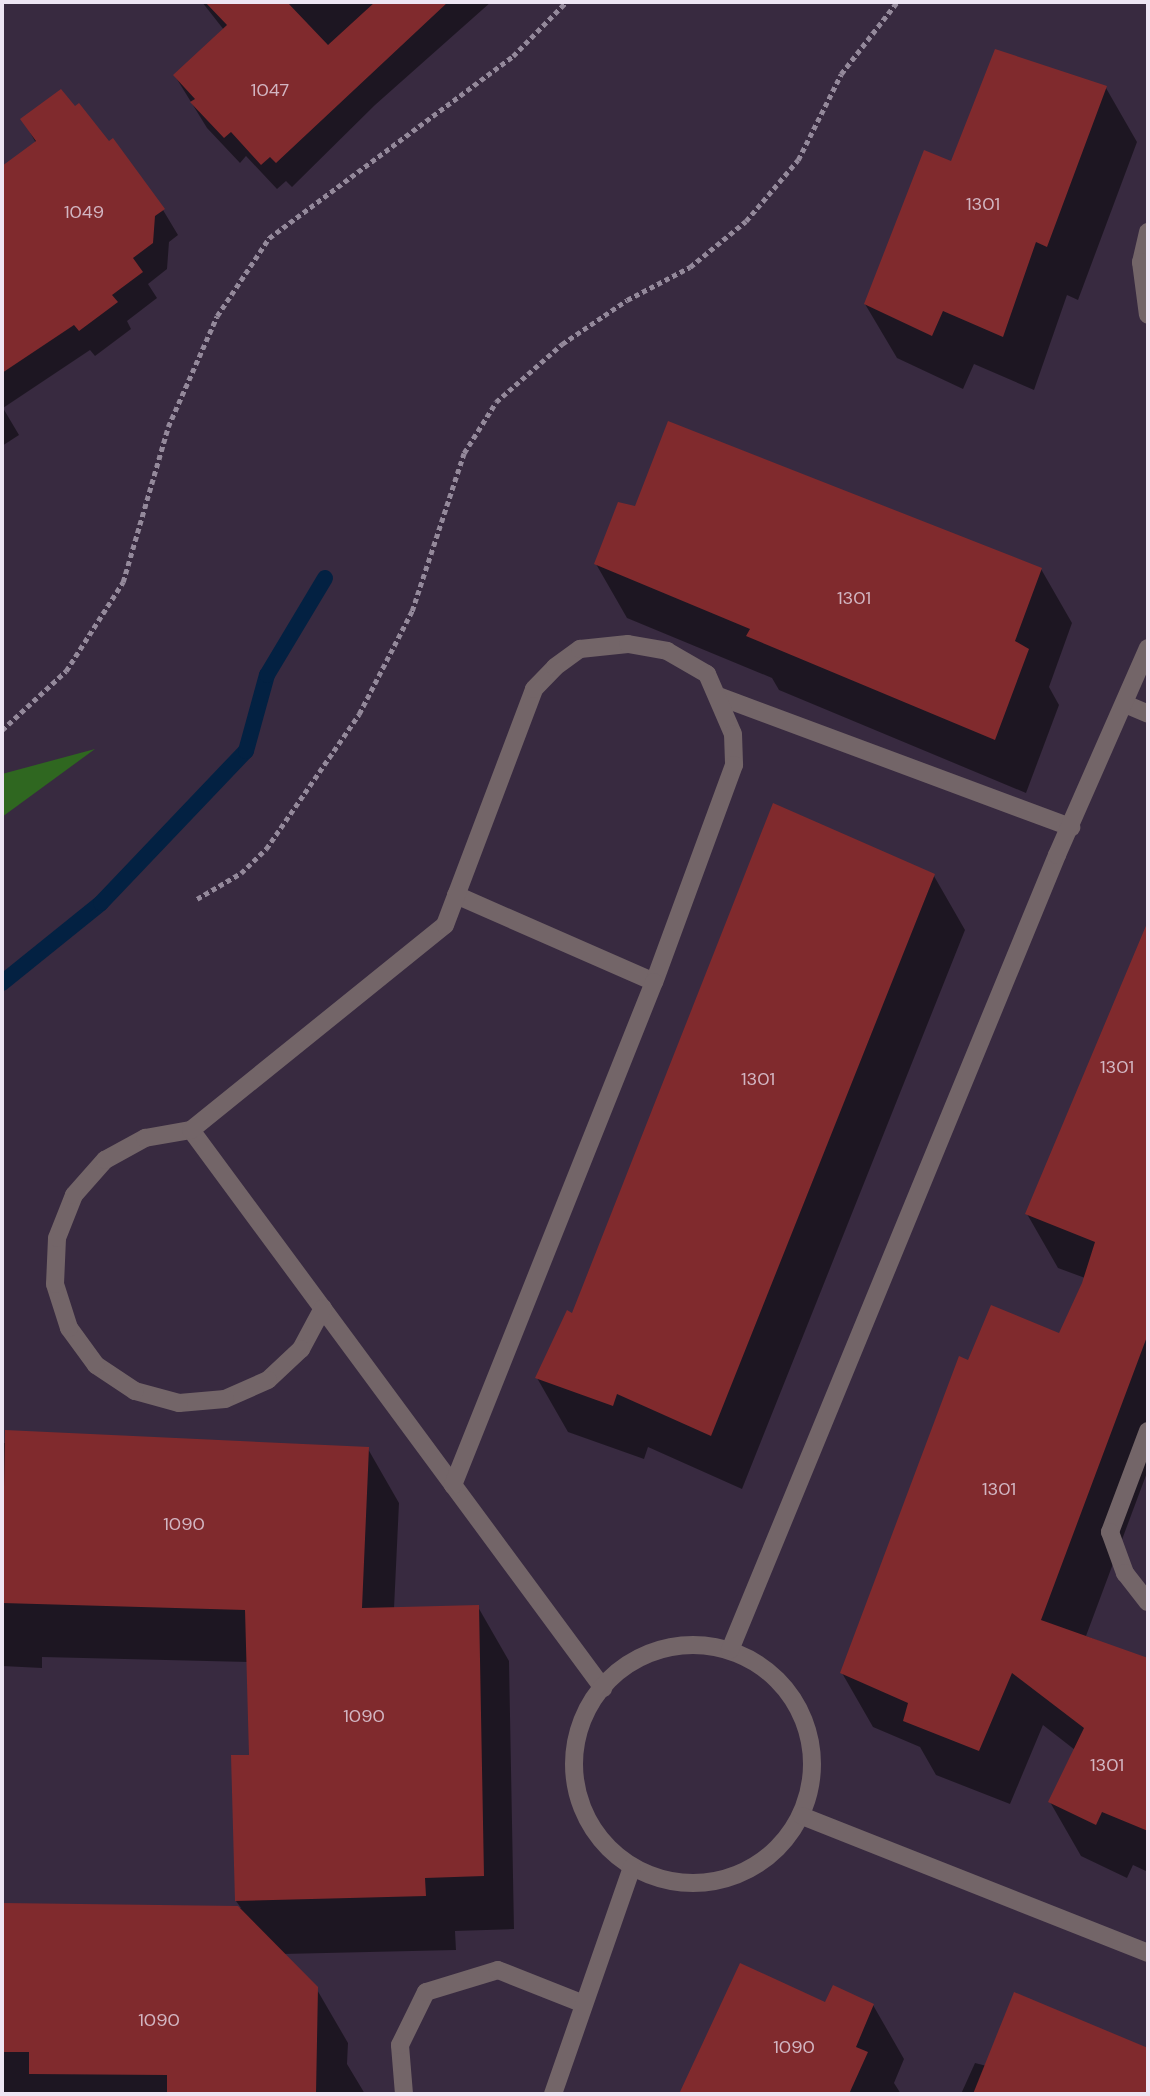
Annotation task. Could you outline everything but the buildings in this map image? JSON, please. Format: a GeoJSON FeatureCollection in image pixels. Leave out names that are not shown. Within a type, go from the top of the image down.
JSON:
{"type":"FeatureCollection","features":[{"type":"Feature","properties":{"kind":"lane"},"geometry":{"type":"LineString","coordinates":[[1148,232],[1141,262],[1148,315]]}},
{"type":"Feature","properties":{"kind":"lane"},"geometry":{"type":"LineString","coordinates":[[323,1308],[301,1349],[268,1380],[225,1399],[179,1403],[135,1391],[96,1365],[69,1328],[55,1283],[57,1238],[74,1195],[105,1160],[145,1138],[191,1130],[445,925],[534,689],[555,667],[580,649],[628,644],[667,651],[707,674],[719,696],[733,734],[734,765],[654,982],[453,1485]]}},
{"type":"Feature","properties":{"kind":"lane"},"geometry":{"type":"LineString","coordinates":[[730,1650],[1071,827],[1148,648]]}},
{"type":"Feature","properties":{"kind":"lane"},"geometry":{"type":"LineString","coordinates":[[719,696],[1071,827]]}},
{"type":"Feature","properties":{"kind":"lane"},"geometry":{"type":"LineString","coordinates":[[1125,704],[1148,714]]}},
{"type":"Feature","properties":{"kind":"lane"},"geometry":{"type":"LineString","coordinates":[[456,895],[654,982]]}},
{"type":"Feature","properties":{"kind":"lane"},"geometry":{"type":"LineString","coordinates":[[191,1130],[603,1688]]}},
{"type":"Feature","properties":{"kind":"lane"},"geometry":{"type":"LineString","coordinates":[[1148,1431],[1111,1532],[1125,1573],[1148,1602]]}},
{"type":"Feature","properties":{"kind":"lane"},"geometry":{"type":"LineString","coordinates":[[689,1644],[730,1650],[766,1670],[793,1699],[810,1736],[813,1776],[802,1816],[778,1849],[745,1872],[705,1883],[667,1881],[632,1867],[602,1843],[582,1810],[573,1772],[577,1734],[593,1699],[618,1671],[652,1652],[689,1644]]}},
{"type":"Feature","properties":{"kind":"lane"},"geometry":{"type":"LineString","coordinates":[[802,1816],[1148,1953]]}},
{"type":"Feature","properties":{"kind":"lane"},"geometry":{"type":"LineString","coordinates":[[553,2094],[632,1867]]}},
{"type":"Feature","properties":{"kind":"lane"},"geometry":{"type":"LineString","coordinates":[[404,2094],[400,2045],[426,1992],[498,1970],[584,2004]]}},
{"type":"Feature","properties":{"kind":"path"},"geometry":{"type":"LineString","coordinates":[[2,730],[66,671],[124,582],[168,427],[217,316],[269,238],[513,56],[566,2]]}},
{"type":"Feature","properties":{"kind":"path"},"geometry":{"type":"LineString","coordinates":[[197,899],[241,873],[266,849],[359,714],[412,611],[464,453],[496,402],[562,344],[627,300],[690,267],[746,221],[798,160],[841,74],[897,2]]}},
{"type":"Feature","properties":{"kind":"green space"},"geometry":{"type":"Polygon","coordinates":[[[95,749],[2,817],[2,774],[95,749]]]}},
{"type":"Feature","properties":{"kind":"waterway"},"geometry":{"type":"LineString","coordinates":[[2,983],[101,903],[246,751],[267,675],[325,578]]}}]}
